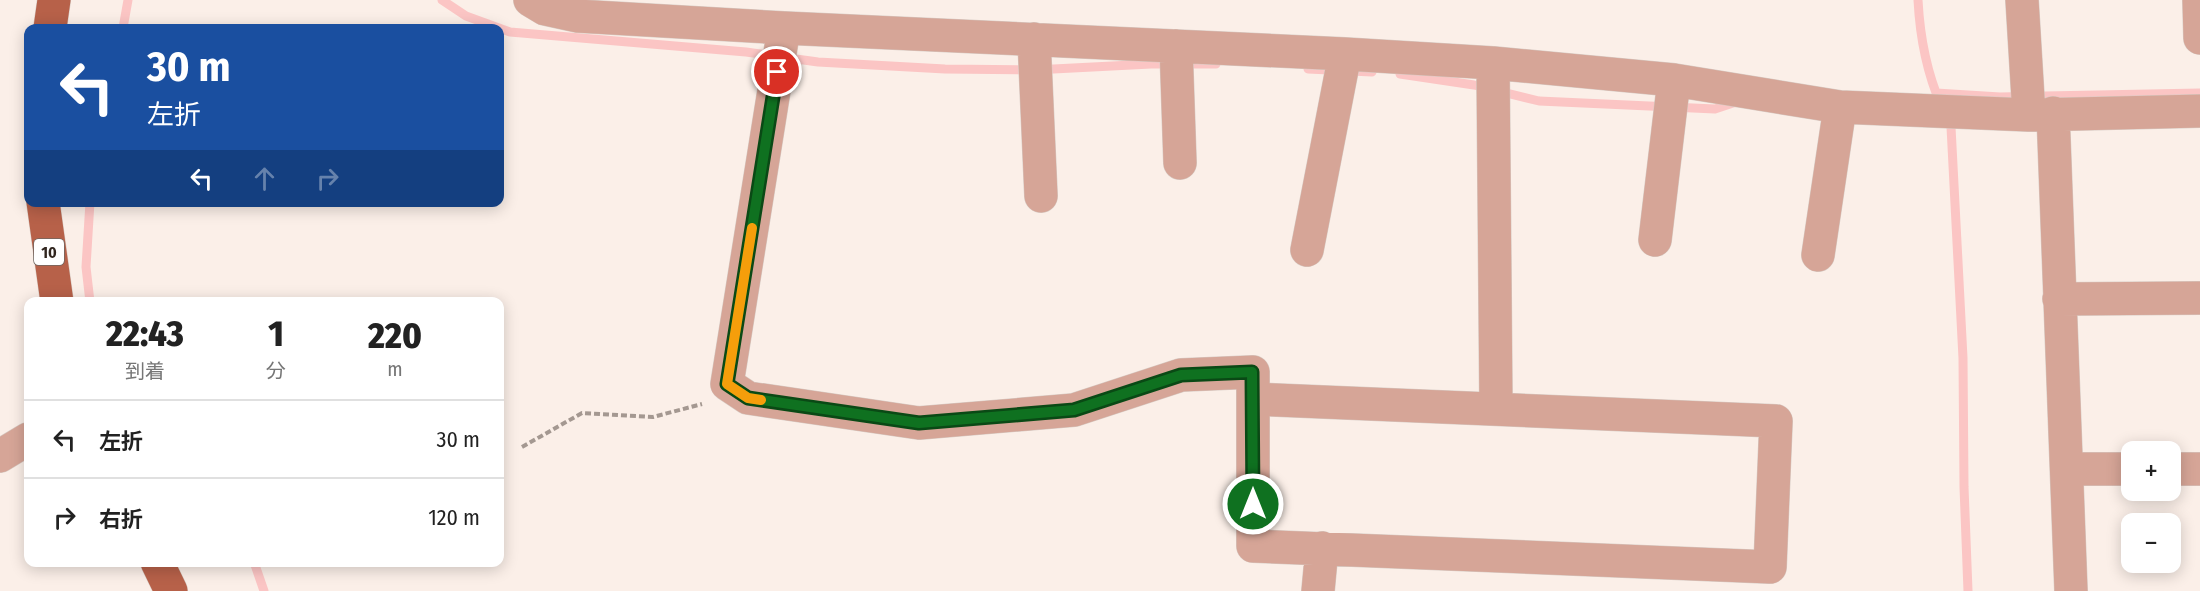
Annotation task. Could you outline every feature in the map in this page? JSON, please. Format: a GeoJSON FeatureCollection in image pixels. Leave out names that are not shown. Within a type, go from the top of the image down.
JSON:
{"type":"FeatureCollection","features":[{"type":"Feature","properties":{"kind":"main road"},"geometry":{"type":"LineString","coordinates":[[51,24],[54,0]]}},
{"type":"Feature","properties":{"kind":"main road","name":"10"},"geometry":{"type":"LineString","coordinates":[[44,207],[56,297]]}},
{"type":"Feature","properties":{"kind":"main road"},"geometry":{"type":"LineString","coordinates":[[159,567],[171,591]]}},
{"type":"Feature","properties":{"kind":"street"},"geometry":{"type":"LineString","coordinates":[[530,0],[545,9],[577,16],[1493,63],[1674,80],[1840,107],[1942,111],[2035,105],[2200,111]]}},
{"type":"Feature","properties":{"kind":"street"},"geometry":{"type":"LineString","coordinates":[[2022,0],[2059,299],[2071,591]]}},
{"type":"Feature","properties":{"kind":"street"},"geometry":{"type":"LineString","coordinates":[[2199,0],[2200,38]]}},
{"type":"Feature","properties":{"kind":"street"},"geometry":{"type":"LineString","coordinates":[[784,28],[727,384],[748,398],[919,423],[1074,410],[1181,375],[1252,372],[1253,546],[1322,548],[1710,577],[1770,567],[1776,421],[1253,399]]}},
{"type":"Feature","properties":{"kind":"street"},"geometry":{"type":"LineString","coordinates":[[1034,39],[1041,196]]}},
{"type":"Feature","properties":{"kind":"street"},"geometry":{"type":"LineString","coordinates":[[1176,46],[1180,163]]}},
{"type":"Feature","properties":{"kind":"street"},"geometry":{"type":"LineString","coordinates":[[1307,250],[1345,54]]}},
{"type":"Feature","properties":{"kind":"street"},"geometry":{"type":"LineString","coordinates":[[1493,63],[1496,409]]}},
{"type":"Feature","properties":{"kind":"street"},"geometry":{"type":"LineString","coordinates":[[1655,240],[1674,80]]}},
{"type":"Feature","properties":{"kind":"street"},"geometry":{"type":"LineString","coordinates":[[1818,255],[1840,107]]}},
{"type":"Feature","properties":{"kind":"street"},"geometry":{"type":"LineString","coordinates":[[2059,299],[2200,298]]}},
{"type":"Feature","properties":{"kind":"street"},"geometry":{"type":"LineString","coordinates":[[0,456],[24,441]]}},
{"type":"Feature","properties":{"kind":"street"},"geometry":{"type":"LineString","coordinates":[[2067,470],[2121,469]]}},
{"type":"Feature","properties":{"kind":"street"},"geometry":{"type":"LineString","coordinates":[[2181,469],[2200,469]]}},
{"type":"Feature","properties":{"kind":"street"},"geometry":{"type":"LineString","coordinates":[[1318,591],[1322,548]]}},
{"type":"Feature","properties":{"kind":"path"},"geometry":{"type":"LineString","coordinates":[[522,447],[582,413],[653,417],[741,393]]}},
{"type":"Feature","properties":{"kind":"waterway"},"geometry":{"type":"LineString","coordinates":[[124,24],[128,0]]}},
{"type":"Feature","properties":{"kind":"waterway"},"geometry":{"type":"LineString","coordinates":[[442,0],[466,16],[488,24]]}},
{"type":"Feature","properties":{"kind":"waterway"},"geometry":{"type":"LineString","coordinates":[[1918,0],[1925,54],[1931,80],[1941,105]]}},
{"type":"Feature","properties":{"kind":"waterway"},"geometry":{"type":"LineString","coordinates":[[504,30],[746,52],[818,62],[945,69],[1034,70],[1151,64],[1216,64]]}},
{"type":"Feature","properties":{"kind":"waterway"},"geometry":{"type":"LineString","coordinates":[[1308,69],[1372,72]]}},
{"type":"Feature","properties":{"kind":"waterway"},"geometry":{"type":"LineString","coordinates":[[1400,74],[1474,85],[1539,101],[1715,109],[1736,102]]}},
{"type":"Feature","properties":{"kind":"waterway"},"geometry":{"type":"LineString","coordinates":[[1936,93],[2000,97],[2200,93]]}},
{"type":"Feature","properties":{"kind":"waterway"},"geometry":{"type":"LineString","coordinates":[[1947,118],[1951,127],[1963,358],[1968,591]]}},
{"type":"Feature","properties":{"kind":"waterway"},"geometry":{"type":"LineString","coordinates":[[89,297],[86,267],[90,207]]}},
{"type":"Feature","properties":{"kind":"waterway"},"geometry":{"type":"LineString","coordinates":[[256,567],[264,591]]}},
{"type":"Feature","properties":{"kind":"slow traffic"},"geometry":{"type":"LineString","coordinates":[[752,228],[727,384],[748,398],[761,400]]}},
{"type":"Feature","properties":{"kind":"route"},"geometry":{"type":"LineString","coordinates":[[777,72],[727,384],[748,398],[919,423],[1074,410],[1181,375],[1252,372],[1253,504]]}}]}
